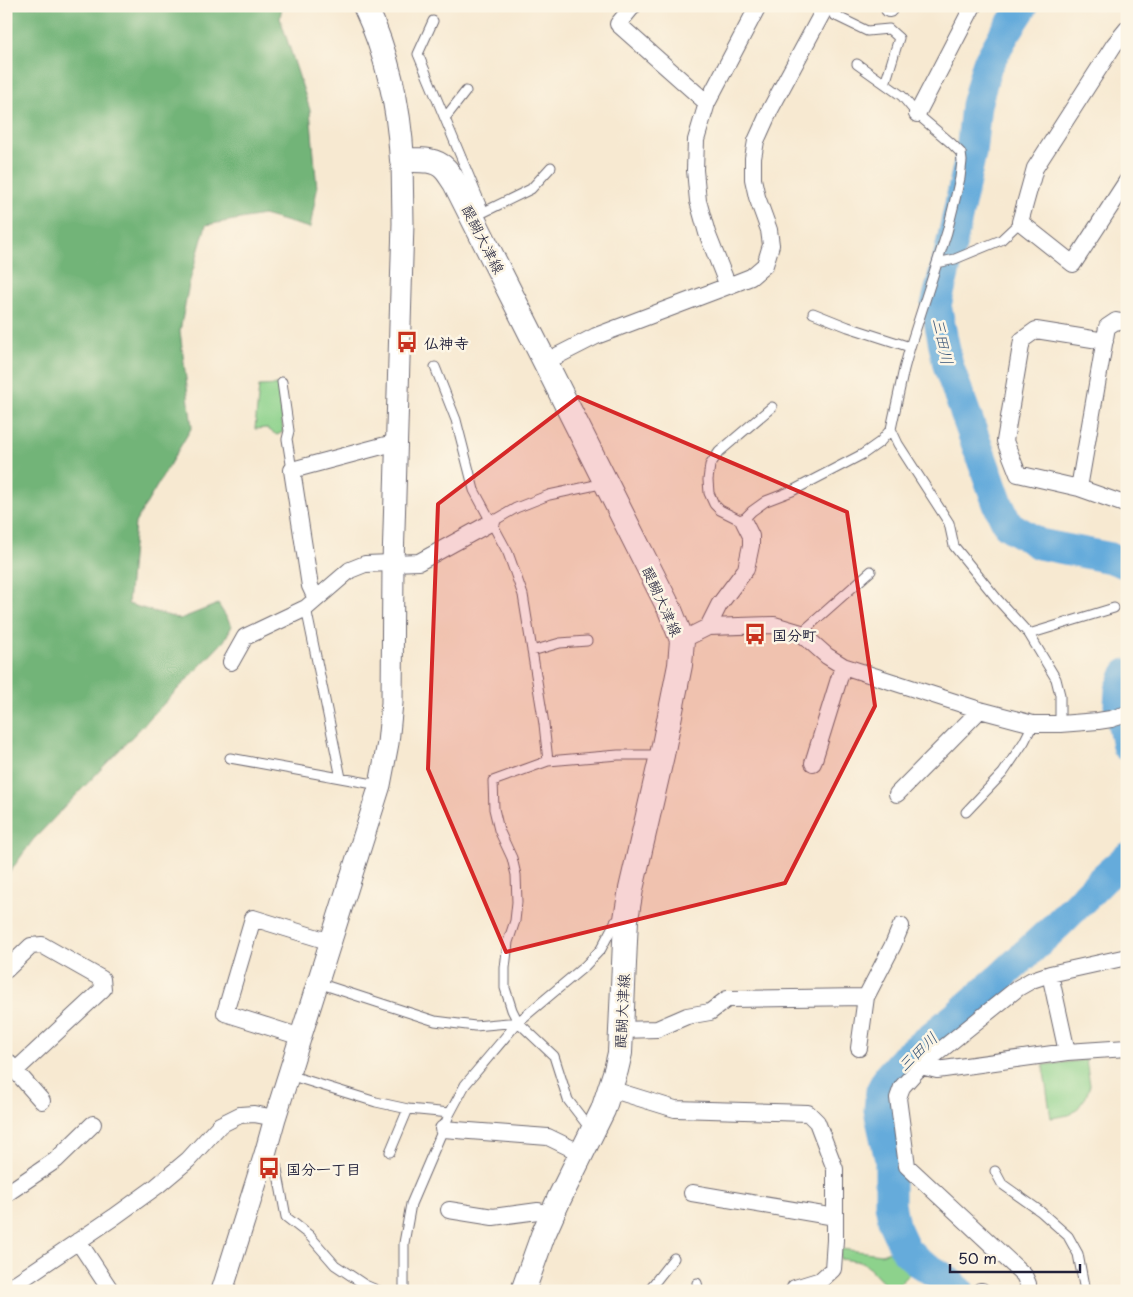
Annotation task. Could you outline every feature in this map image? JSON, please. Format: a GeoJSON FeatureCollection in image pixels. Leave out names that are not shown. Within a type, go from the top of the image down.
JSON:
{"type":"FeatureCollection","features":[{"type":"Feature","properties":{"kind":"main road"},"geometry":{"type":"LineString","coordinates":[[365,6],[390,74],[396,102],[402,160]]}},
{"type":"Feature","properties":{"kind":"main road","name":"醍醐大津線"},"geometry":{"type":"LineString","coordinates":[[402,160],[424,160],[445,168],[478,214],[545,362],[670,610],[682,640],[680,664],[662,755],[626,919],[620,1053],[603,1110],[552,1215],[523,1291]]}},
{"type":"Feature","properties":{"kind":"street"},"geometry":{"type":"LineString","coordinates":[[633,6],[618,24],[707,103]]}},
{"type":"Feature","properties":{"kind":"street"},"geometry":{"type":"LineString","coordinates":[[728,286],[707,233],[698,201],[695,170],[696,140],[707,103],[758,6]]}},
{"type":"Feature","properties":{"kind":"street"},"geometry":{"type":"LineString","coordinates":[[545,362],[596,336],[751,277],[765,264],[771,245],[769,230],[757,197],[753,179],[753,158],[756,141],[770,110],[826,6]]}},
{"type":"Feature","properties":{"kind":"street"},"geometry":{"type":"LineString","coordinates":[[917,114],[974,6]]}},
{"type":"Feature","properties":{"kind":"street"},"geometry":{"type":"LineString","coordinates":[[1127,29],[1114,45],[1035,168],[1020,222],[1073,264],[1127,181]]}},
{"type":"Feature","properties":{"kind":"street"},"geometry":{"type":"LineString","coordinates":[[222,1291],[380,785],[388,743],[392,703],[393,563],[404,223],[402,160]]}},
{"type":"Feature","properties":{"kind":"street"},"geometry":{"type":"LineString","coordinates":[[1078,488],[1107,327],[1116,321],[1127,323]]}},
{"type":"Feature","properties":{"kind":"street"},"geometry":{"type":"LineString","coordinates":[[1105,341],[1036,330],[1022,340],[1005,441],[1018,474],[1078,488],[1127,506]]}},
{"type":"Feature","properties":{"kind":"street"},"geometry":{"type":"LineString","coordinates":[[311,604],[310,586],[292,470],[397,442]]}},
{"type":"Feature","properties":{"kind":"street"},"geometry":{"type":"LineString","coordinates":[[231,662],[245,636],[311,604],[350,570],[365,564],[418,562],[492,522]]}},
{"type":"Feature","properties":{"kind":"street"},"geometry":{"type":"LineString","coordinates":[[708,627],[719,605],[746,569],[751,536],[744,522]]}},
{"type":"Feature","properties":{"kind":"street"},"geometry":{"type":"LineString","coordinates":[[682,640],[708,627],[774,625],[801,633],[826,656],[843,666],[980,710],[1033,724],[1060,724],[1122,716]]}},
{"type":"Feature","properties":{"kind":"street"},"geometry":{"type":"LineString","coordinates":[[813,763],[843,666]]}},
{"type":"Feature","properties":{"kind":"street"},"geometry":{"type":"LineString","coordinates":[[897,794],[980,710]]}},
{"type":"Feature","properties":{"kind":"street"},"geometry":{"type":"LineString","coordinates":[[301,1037],[225,1013],[253,918],[331,942]]}},
{"type":"Feature","properties":{"kind":"street"},"geometry":{"type":"LineString","coordinates":[[859,1048],[866,997],[893,945],[900,926]]}},
{"type":"Feature","properties":{"kind":"street"},"geometry":{"type":"LineString","coordinates":[[6,970],[31,946],[42,945],[102,978],[103,989],[11,1065],[42,1101]]}},
{"type":"Feature","properties":{"kind":"street"},"geometry":{"type":"LineString","coordinates":[[1028,1291],[1028,1284],[1024,1275],[907,1166],[898,1098],[902,1087],[920,1066],[1018,988],[1032,980],[1050,974],[1127,957]]}},
{"type":"Feature","properties":{"kind":"street"},"geometry":{"type":"LineString","coordinates":[[1050,974],[1067,1052]]}},
{"type":"Feature","properties":{"kind":"street"},"geometry":{"type":"LineString","coordinates":[[621,1030],[657,1029],[687,1016],[710,1012],[727,999],[866,997]]}},
{"type":"Feature","properties":{"kind":"street"},"geometry":{"type":"LineString","coordinates":[[920,1066],[937,1070],[1067,1052],[1127,1048]]}},
{"type":"Feature","properties":{"kind":"street"},"geometry":{"type":"LineString","coordinates":[[610,1089],[675,1109],[808,1113],[818,1122],[835,1169],[833,1269],[821,1280],[795,1288],[794,1291]]}},
{"type":"Feature","properties":{"kind":"street"},"geometry":{"type":"LineString","coordinates":[[6,1290],[158,1186],[188,1160],[220,1125],[240,1115],[254,1114],[275,1118]]}},
{"type":"Feature","properties":{"kind":"street"},"geometry":{"type":"LineString","coordinates":[[6,1194],[56,1160],[93,1124]]}},
{"type":"Feature","properties":{"kind":"street"},"geometry":{"type":"LineString","coordinates":[[443,1129],[548,1137],[581,1153]]}},
{"type":"Feature","properties":{"kind":"street"},"geometry":{"type":"LineString","coordinates":[[692,1193],[835,1217]]}},
{"type":"Feature","properties":{"kind":"street"},"geometry":{"type":"LineString","coordinates":[[450,1210],[493,1218],[538,1211],[552,1215]]}},
{"type":"Feature","properties":{"kind":"street"},"geometry":{"type":"LineString","coordinates":[[78,1241],[111,1291]]}},
{"type":"Feature","properties":{"kind":"lane"},"geometry":{"type":"LineString","coordinates":[[840,6],[834,15],[867,31],[889,29],[899,38],[885,84]]}},
{"type":"Feature","properties":{"kind":"lane"},"geometry":{"type":"LineString","coordinates":[[433,21],[418,54],[445,118],[478,214],[531,189],[551,167]]}},
{"type":"Feature","properties":{"kind":"lane"},"geometry":{"type":"LineString","coordinates":[[772,406],[719,452],[710,465],[709,493],[714,504],[720,510],[744,522],[752,511],[766,501],[792,491],[863,454],[880,442],[891,429],[910,347],[938,263],[953,208],[960,178],[961,154],[917,114],[902,96],[857,64]]}},
{"type":"Feature","properties":{"kind":"lane"},"geometry":{"type":"LineString","coordinates":[[445,118],[466,91]]}},
{"type":"Feature","properties":{"kind":"lane"},"geometry":{"type":"LineString","coordinates":[[938,263],[955,259],[1001,240],[1020,222]]}},
{"type":"Feature","properties":{"kind":"lane"},"geometry":{"type":"LineString","coordinates":[[813,313],[861,332],[910,347]]}},
{"type":"Feature","properties":{"kind":"lane"},"geometry":{"type":"LineString","coordinates":[[435,367],[456,420],[474,490],[508,553],[523,594],[548,761]]}},
{"type":"Feature","properties":{"kind":"lane"},"geometry":{"type":"LineString","coordinates":[[282,382],[289,431],[286,439],[292,470]]}},
{"type":"Feature","properties":{"kind":"lane"},"geometry":{"type":"LineString","coordinates":[[891,429],[898,444],[949,522],[954,546],[998,600],[1029,634],[1056,679],[1060,695],[1060,724]]}},
{"type":"Feature","properties":{"kind":"lane"},"geometry":{"type":"LineString","coordinates":[[492,522],[516,508],[549,496],[606,483]]}},
{"type":"Feature","properties":{"kind":"lane"},"geometry":{"type":"LineString","coordinates":[[801,633],[870,571]]}},
{"type":"Feature","properties":{"kind":"lane"},"geometry":{"type":"LineString","coordinates":[[311,604],[341,778]]}},
{"type":"Feature","properties":{"kind":"lane"},"geometry":{"type":"LineString","coordinates":[[1029,634],[1114,608]]}},
{"type":"Feature","properties":{"kind":"lane"},"geometry":{"type":"LineString","coordinates":[[532,651],[560,642],[587,642]]}},
{"type":"Feature","properties":{"kind":"lane"},"geometry":{"type":"LineString","coordinates":[[966,812],[1003,773],[1024,742],[1033,724]]}},
{"type":"Feature","properties":{"kind":"lane"},"geometry":{"type":"LineString","coordinates":[[592,1131],[568,1100],[554,1056],[518,1022],[505,988],[504,968],[508,942],[515,920],[517,902],[516,875],[512,858],[498,830],[494,809],[493,781],[548,761],[618,755],[662,755]]}},
{"type":"Feature","properties":{"kind":"lane"},"geometry":{"type":"LineString","coordinates":[[230,758],[380,785]]}},
{"type":"Feature","properties":{"kind":"lane"},"geometry":{"type":"LineString","coordinates":[[404,1291],[404,1244],[411,1204],[450,1113],[465,1085],[518,1022],[585,966],[601,949],[615,922],[626,919]]}},
{"type":"Feature","properties":{"kind":"lane"},"geometry":{"type":"LineString","coordinates":[[318,983],[435,1020],[475,1026],[518,1022]]}},
{"type":"Feature","properties":{"kind":"lane"},"geometry":{"type":"LineString","coordinates":[[289,1075],[376,1102],[408,1109],[450,1113]]}},
{"type":"Feature","properties":{"kind":"lane"},"geometry":{"type":"LineString","coordinates":[[390,1152],[408,1109]]}},
{"type":"Feature","properties":{"kind":"lane"},"geometry":{"type":"LineString","coordinates":[[265,1154],[276,1164],[286,1217],[309,1235],[335,1265],[364,1288],[379,1291]]}},
{"type":"Feature","properties":{"kind":"lane"},"geometry":{"type":"LineString","coordinates":[[995,1171],[1002,1184],[1040,1211],[1068,1236],[1078,1254],[1085,1291]]}},
{"type":"Feature","properties":{"kind":"lane"},"geometry":{"type":"LineString","coordinates":[[648,1291],[674,1258]]}},
{"type":"Feature","properties":{"kind":"highlighted area"},"geometry":{"type":"Polygon","coordinates":[[[578,397],[847,512],[875,706],[785,883],[506,952],[428,769],[438,504],[578,397]]]}},
{"type":"Feature","properties":{"kind":"green space"},"geometry":{"type":"Polygon","coordinates":[[[6,6],[282,6],[280,18],[310,110],[317,189],[310,228],[263,215],[206,225],[189,284],[180,331],[192,427],[135,523],[128,604],[180,619],[218,604],[232,626],[224,641],[33,840],[6,877],[6,6]]]}},
{"type":"Feature","properties":{"kind":"green space"},"geometry":{"type":"Polygon","coordinates":[[[279,385],[283,432],[277,435],[266,428],[255,429],[259,386],[279,385]]]}},
{"type":"Feature","properties":{"kind":"green space"},"geometry":{"type":"Polygon","coordinates":[[[1086,1060],[1090,1085],[1086,1097],[1078,1108],[1069,1115],[1051,1118],[1043,1065],[1086,1060]]]}},
{"type":"Feature","properties":{"kind":"green space"},"geometry":{"type":"Polygon","coordinates":[[[899,1248],[913,1270],[900,1283],[903,1291],[891,1291],[863,1262],[840,1259],[841,1249],[881,1254],[899,1248]]]}},
{"type":"Feature","properties":{"kind":"waterway","name":"三田川"},"geometry":{"type":"LineString","coordinates":[[1023,6],[987,65],[976,105],[971,153],[936,305],[948,365],[998,504],[1008,525],[1039,544],[1111,558],[1127,564]]}},
{"type":"Feature","properties":{"kind":"waterway","name":"三田川"},"geometry":{"type":"LineString","coordinates":[[1127,674],[1120,690],[1119,705],[1127,746]]}},
{"type":"Feature","properties":{"kind":"waterway","name":"三田川"},"geometry":{"type":"LineString","coordinates":[[959,1291],[941,1276],[918,1262],[905,1249],[894,1225],[890,1204],[890,1160],[879,1110],[881,1091],[889,1076],[904,1059],[999,979],[1127,858]]}},
{"type":"Feature","properties":{"kind":"place","name":"仏神寺"},"geometry":{"type":"Point","coordinates":[407,342]}},
{"type":"Feature","properties":{"kind":"place","name":"国分町"},"geometry":{"type":"Point","coordinates":[755,634]}},
{"type":"Feature","properties":{"kind":"place","name":"国分一丁目"},"geometry":{"type":"Point","coordinates":[269,1168]}}]}
